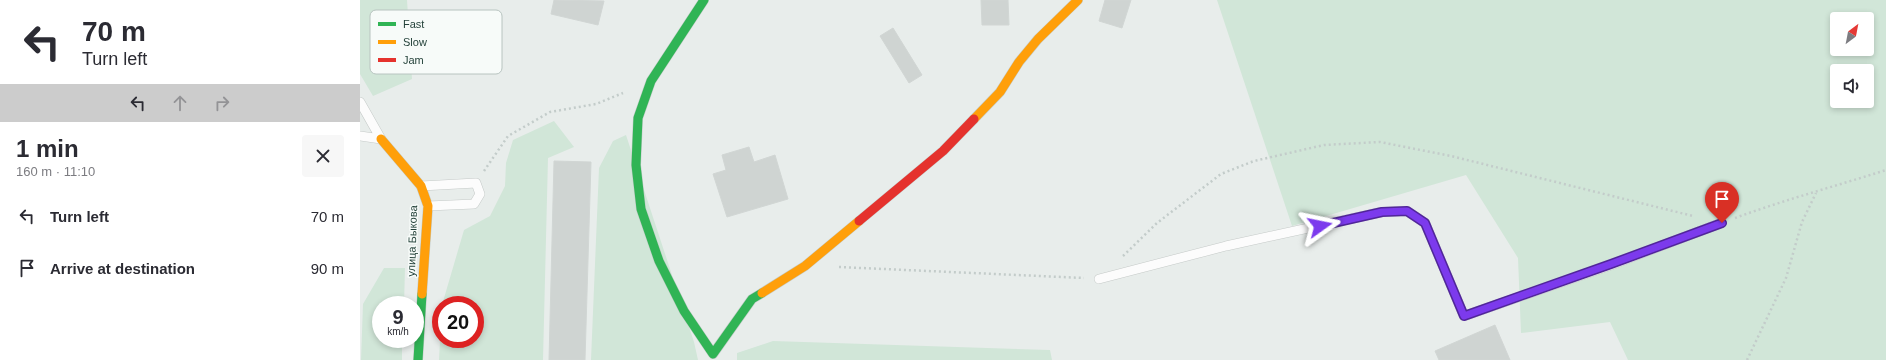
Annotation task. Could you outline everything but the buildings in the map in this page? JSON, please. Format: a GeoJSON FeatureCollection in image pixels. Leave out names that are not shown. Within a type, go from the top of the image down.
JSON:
{"type":"FeatureCollection","features":[{"type":"Feature","properties":{"kind":"street"},"geometry":{"type":"LineString","coordinates":[[704,0],[651,81],[638,118],[636,165],[641,208],[659,261],[684,311],[713,354],[752,299],[804,266],[943,151],[1000,92],[1019,62],[1038,38],[1078,0]]}},
{"type":"Feature","properties":{"kind":"street","name":"улица Быкова"},"geometry":{"type":"LineString","coordinates":[[381,139],[421,186],[428,206],[418,360]]}},
{"type":"Feature","properties":{"kind":"lane"},"geometry":{"type":"LineString","coordinates":[[360,102],[381,139]]}},
{"type":"Feature","properties":{"kind":"lane"},"geometry":{"type":"LineString","coordinates":[[360,136],[381,139]]}},
{"type":"Feature","properties":{"kind":"lane"},"geometry":{"type":"LineString","coordinates":[[421,186],[476,183],[480,194],[474,204],[428,206]]}},
{"type":"Feature","properties":{"kind":"lane"},"geometry":{"type":"LineString","coordinates":[[1099,279],[1226,246],[1382,212],[1407,211],[1425,223],[1464,316],[1722,223]]}},
{"type":"Feature","properties":{"kind":"path"},"geometry":{"type":"LineString","coordinates":[[476,183],[508,136],[550,112],[596,104],[651,81]]}},
{"type":"Feature","properties":{"kind":"path"},"geometry":{"type":"LineString","coordinates":[[1120,259],[1157,223],[1221,174],[1254,161],[1324,146],[1380,142],[1451,156],[1591,192],[1722,223],[1778,203],[1816,193],[1886,170]]}},
{"type":"Feature","properties":{"kind":"path"},"geometry":{"type":"LineString","coordinates":[[1747,360],[1786,278],[1802,222],[1816,193]]}},
{"type":"Feature","properties":{"kind":"path"},"geometry":{"type":"LineString","coordinates":[[835,267],[1099,279]]}},
{"type":"Feature","properties":{"kind":"green space"},"geometry":{"type":"Polygon","coordinates":[[[360,0],[407,0],[408,10],[370,10],[370,74],[412,74],[412,79],[373,96],[360,74],[360,0]]]}},
{"type":"Feature","properties":{"kind":"green space"},"geometry":{"type":"Polygon","coordinates":[[[1217,0],[1886,0],[1886,360],[1628,360],[1610,322],[1521,333],[1518,258],[1466,175],[1292,226],[1217,0]]]}},
{"type":"Feature","properties":{"kind":"green space"},"geometry":{"type":"Polygon","coordinates":[[[554,121],[574,147],[548,158],[543,360],[439,360],[440,348],[484,348],[484,296],[445,296],[464,230],[490,216],[505,186],[506,163],[513,140],[554,121]]]}},
{"type":"Feature","properties":{"kind":"green space"},"geometry":{"type":"Polygon","coordinates":[[[626,135],[694,342],[698,360],[591,360],[599,168],[613,141],[626,135]]]}},
{"type":"Feature","properties":{"kind":"green space"},"geometry":{"type":"Polygon","coordinates":[[[384,268],[405,268],[404,296],[372,296],[372,348],[402,348],[402,360],[361,360],[363,304],[384,268]]]}},
{"type":"Feature","properties":{"kind":"green space"},"geometry":{"type":"Polygon","coordinates":[[[773,341],[1050,350],[1052,360],[737,360],[737,353],[773,341]]]}},
{"type":"Feature","properties":{"kind":"traffic: fast"},"geometry":{"type":"LineString","coordinates":[[704,0],[651,81],[638,118],[636,165],[641,209],[659,261],[684,311],[713,354],[752,299],[762,293]]}},
{"type":"Feature","properties":{"kind":"traffic: fast"},"geometry":{"type":"LineString","coordinates":[[418,360],[422,294]]}},
{"type":"Feature","properties":{"kind":"traffic: slow"},"geometry":{"type":"LineString","coordinates":[[974,119],[1000,92],[1019,62],[1038,39],[1078,0]]}},
{"type":"Feature","properties":{"kind":"traffic: slow"},"geometry":{"type":"LineString","coordinates":[[381,139],[421,186],[428,206],[422,294]]}},
{"type":"Feature","properties":{"kind":"traffic: slow"},"geometry":{"type":"LineString","coordinates":[[762,293],[805,266],[859,221]]}},
{"type":"Feature","properties":{"kind":"traffic: jam"},"geometry":{"type":"LineString","coordinates":[[859,221],[943,151],[974,119]]}},
{"type":"Feature","properties":{"kind":"route"},"geometry":{"type":"LineString","coordinates":[[1320,226],[1382,212],[1407,211],[1425,223],[1464,316],[1722,223]]}}]}
